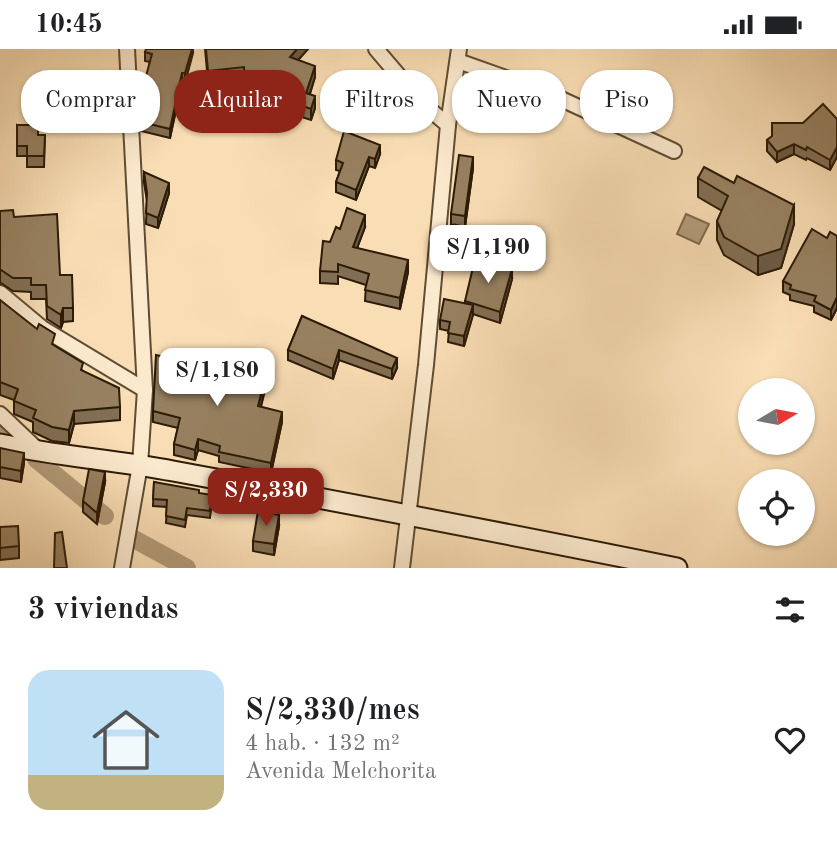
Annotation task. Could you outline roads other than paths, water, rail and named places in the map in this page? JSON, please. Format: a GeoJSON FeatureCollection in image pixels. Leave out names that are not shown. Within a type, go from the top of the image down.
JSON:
{"type":"FeatureCollection","features":[{"type":"Feature","properties":{"kind":"main road"},"geometry":{"type":"LineString","coordinates":[[0,444],[41,453],[140,465],[407,513],[677,568]]}},
{"type":"Feature","properties":{"kind":"street"},"geometry":{"type":"LineString","coordinates":[[122,568],[140,465],[145,390],[127,49]]}},
{"type":"Feature","properties":{"kind":"street"},"geometry":{"type":"LineString","coordinates":[[376,49],[422,103],[448,125]]}},
{"type":"Feature","properties":{"kind":"street"},"geometry":{"type":"LineString","coordinates":[[402,568],[426,365],[448,125],[458,55],[674,151]]}},
{"type":"Feature","properties":{"kind":"street"},"geometry":{"type":"LineString","coordinates":[[0,293],[41,328],[145,390]]}},
{"type":"Feature","properties":{"kind":"street"},"geometry":{"type":"LineString","coordinates":[[0,414],[41,453]]}},
{"type":"Feature","properties":{"kind":"waterway"},"geometry":{"type":"LineString","coordinates":[[0,426],[3,429]]}},
{"type":"Feature","properties":{"kind":"waterway"},"geometry":{"type":"LineString","coordinates":[[36,459],[105,516]]}},
{"type":"Feature","properties":{"kind":"waterway"},"geometry":{"type":"LineString","coordinates":[[134,539],[187,568]]}}]}
